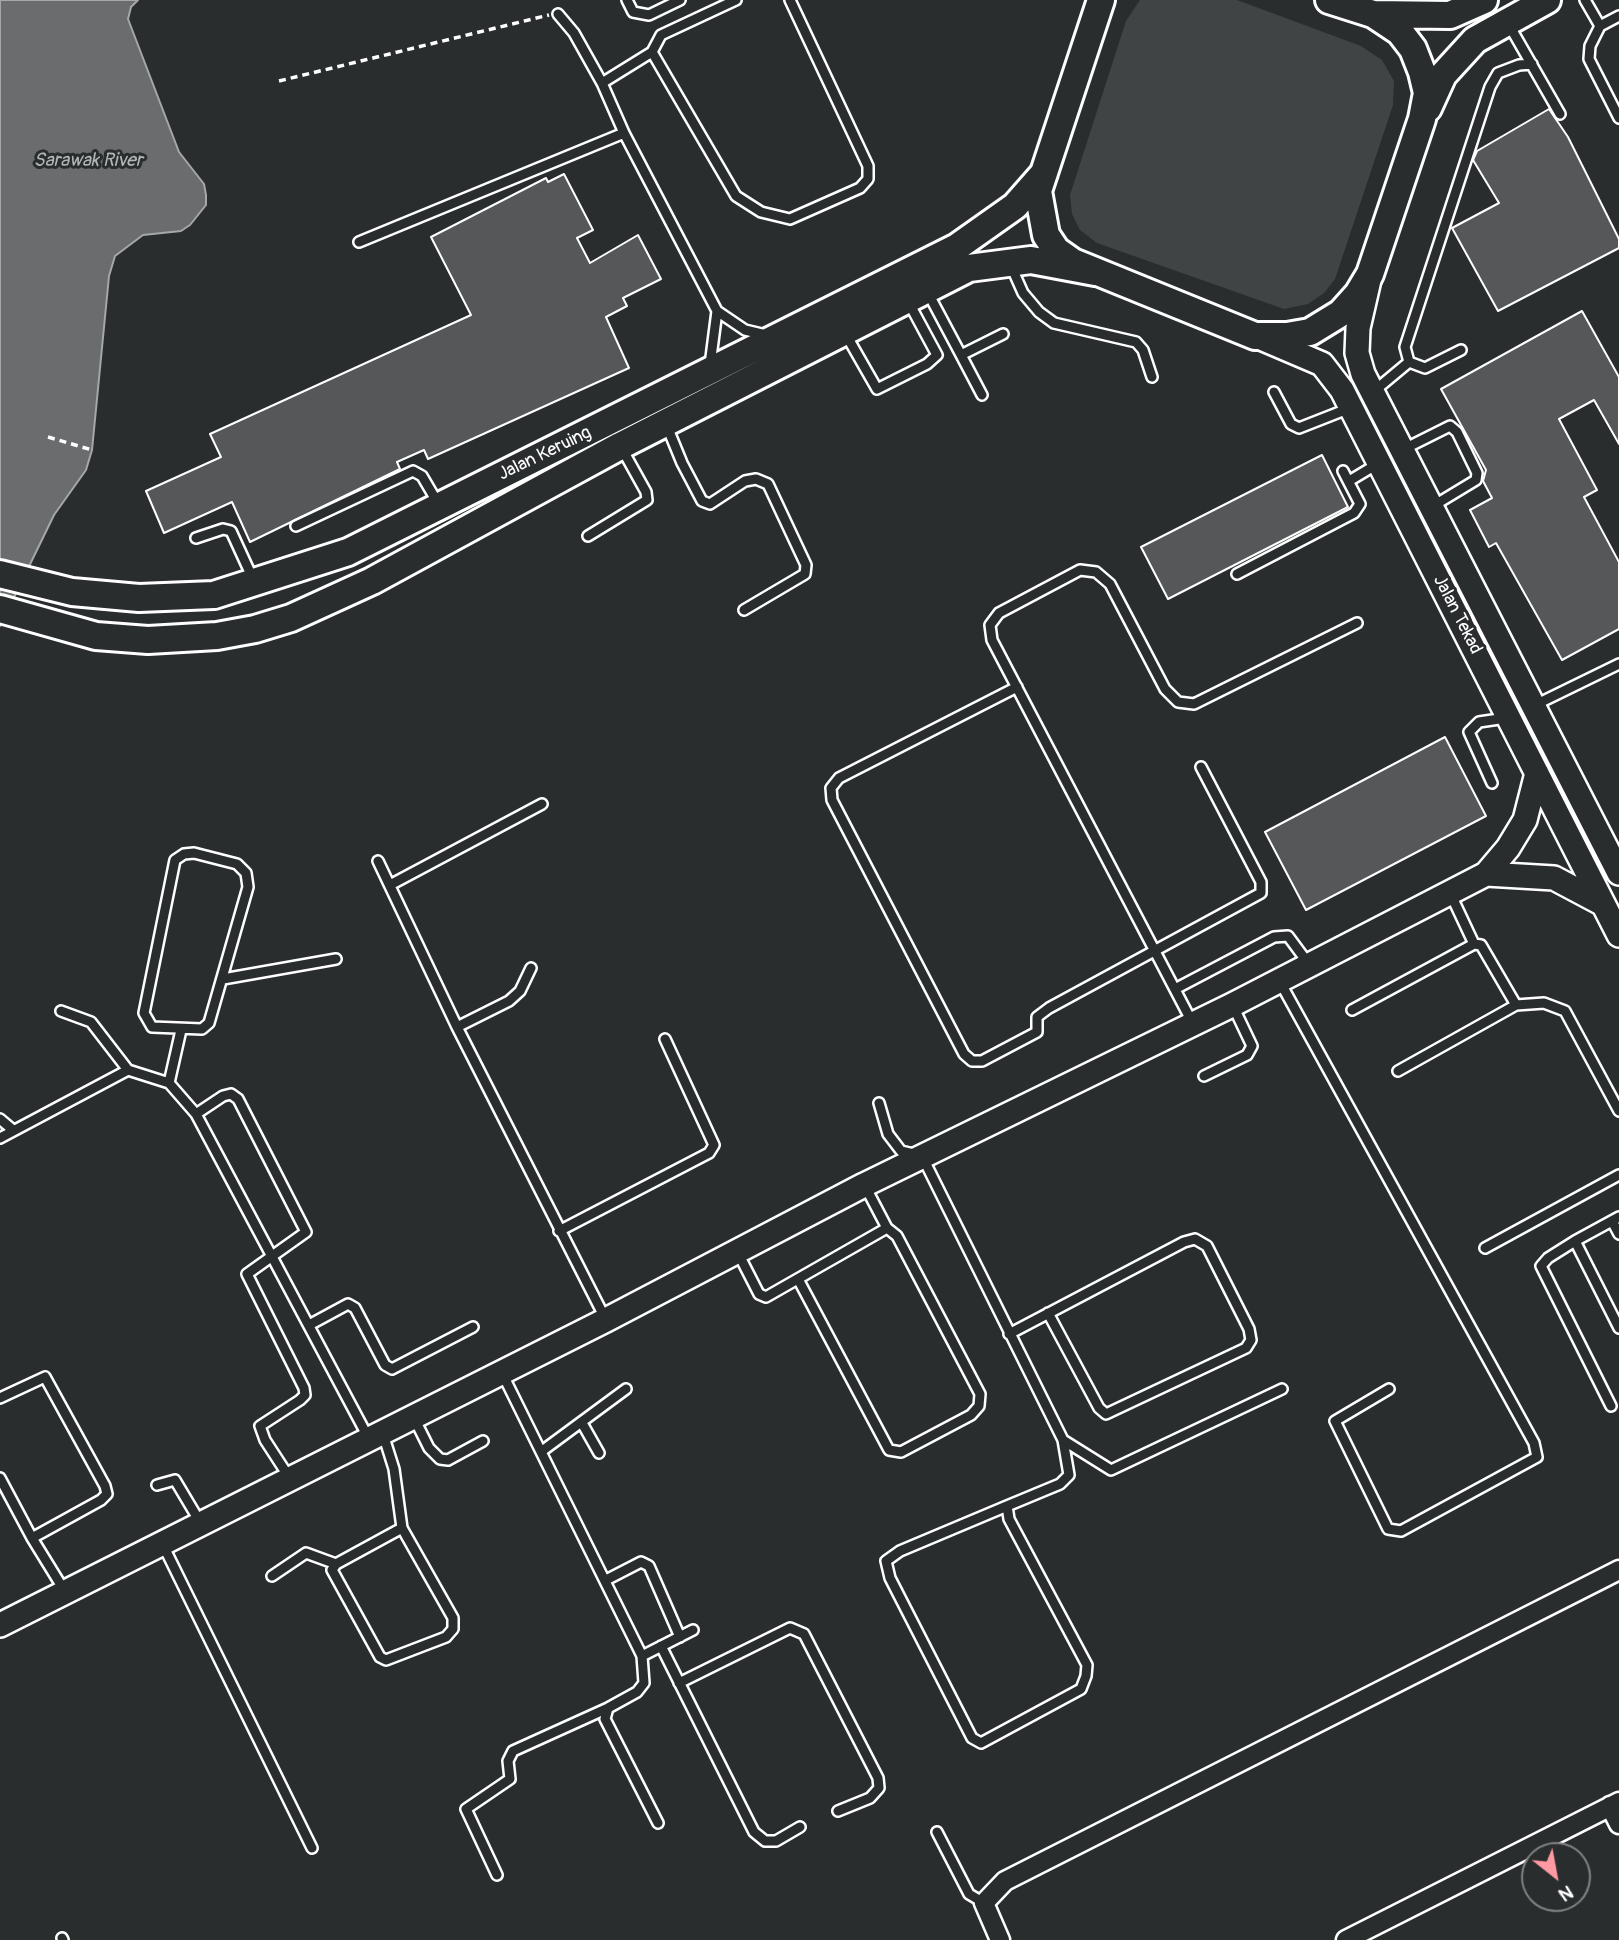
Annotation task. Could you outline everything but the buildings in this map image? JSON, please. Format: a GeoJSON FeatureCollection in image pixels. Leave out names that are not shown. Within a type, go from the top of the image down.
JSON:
{"type":"FeatureCollection","features":[{"type":"Feature","properties":{"kind":"main road"},"geometry":{"type":"LineString","coordinates":[[1329,0],[1373,14],[1400,32],[1413,49],[1427,93],[1422,119]]}},
{"type":"Feature","properties":{"kind":"main road"},"geometry":{"type":"LineString","coordinates":[[1373,14],[1450,15],[1484,0]]}},
{"type":"Feature","properties":{"kind":"main road"},"geometry":{"type":"LineString","coordinates":[[1099,1],[1038,191],[1046,235],[1056,250],[1095,272],[1255,336],[1287,336],[1310,332],[1327,323],[1358,294],[1370,274],[1422,119],[1443,75],[1475,40],[1547,0]]}},
{"type":"Feature","properties":{"kind":"main road","name":"Jalan Keruing"},"geometry":{"type":"LineString","coordinates":[[0,574],[39,586],[139,598],[214,594],[348,552],[708,374],[967,241],[1015,206],[1044,173]]}},
{"type":"Feature","properties":{"kind":"main road","name":"Jalan Keruing"},"geometry":{"type":"LineString","coordinates":[[0,609],[96,636],[148,640],[217,636],[255,629],[291,618],[420,556],[665,422],[969,268],[1031,260],[1095,272]]}},
{"type":"Feature","properties":{"kind":"main road"},"geometry":{"type":"LineString","coordinates":[[287,573],[257,593],[251,603],[260,618],[291,618]]}},
{"type":"Feature","properties":{"kind":"street","name":"Jalan Tekad"},"geometry":{"type":"LineString","coordinates":[[1370,274],[1358,328],[1357,353],[1372,393],[1532,707],[1607,840],[1619,873]]}},
{"type":"Feature","properties":{"kind":"street","name":"Jalan Tekad"},"geometry":{"type":"LineString","coordinates":[[1255,336],[1322,364],[1334,377],[1380,462],[1619,935]]}},
{"type":"Feature","properties":{"kind":"street"},"geometry":{"type":"LineString","coordinates":[[0,1625],[606,1320],[864,1185],[1193,1024],[1486,874],[1508,848],[1525,820],[1537,773]]}},
{"type":"Feature","properties":{"kind":"street"},"geometry":{"type":"LineString","coordinates":[[1486,874],[1555,878],[1603,904]]}},
{"type":"Feature","properties":{"kind":"street"},"geometry":{"type":"LineString","coordinates":[[1000,1940],[984,1903],[1005,1881],[1619,1570]]}},
{"type":"Feature","properties":{"kind":"street"},"geometry":{"type":"LineString","coordinates":[[1346,1940],[1614,1804],[1619,1825]]}},
{"type":"Feature","properties":{"kind":"lane"},"geometry":{"type":"LineString","coordinates":[[627,0],[633,12],[649,15],[680,0]]}},
{"type":"Feature","properties":{"kind":"lane"},"geometry":{"type":"LineString","coordinates":[[602,83],[652,52],[661,35],[736,0]]}},
{"type":"Feature","properties":{"kind":"lane"},"geometry":{"type":"LineString","coordinates":[[652,52],[736,196],[761,212],[790,219],[860,188],[868,179],[868,166],[790,0]]}},
{"type":"Feature","properties":{"kind":"lane"},"geometry":{"type":"LineString","coordinates":[[1585,0],[1600,26]]}},
{"type":"Feature","properties":{"kind":"lane"},"geometry":{"type":"LineString","coordinates":[[558,14],[574,33],[602,83],[624,133],[717,311],[745,330],[779,338]]}},
{"type":"Feature","properties":{"kind":"lane"},"geometry":{"type":"LineString","coordinates":[[1619,16],[1600,26],[1590,46],[1589,60],[1619,118]]}},
{"type":"Feature","properties":{"kind":"lane"},"geometry":{"type":"LineString","coordinates":[[1507,21],[1560,114]]}},
{"type":"Feature","properties":{"kind":"lane"},"geometry":{"type":"LineString","coordinates":[[1409,362],[1405,347],[1490,87],[1499,73],[1518,65],[1532,64]]}},
{"type":"Feature","properties":{"kind":"lane"},"geometry":{"type":"LineString","coordinates":[[359,242],[624,133]]}},
{"type":"Feature","properties":{"kind":"lane"},"geometry":{"type":"LineString","coordinates":[[1009,261],[1023,293],[1039,312],[1054,323],[1136,342],[1143,350],[1152,377]]}},
{"type":"Feature","properties":{"kind":"lane"},"geometry":{"type":"LineString","coordinates":[[844,330],[877,389],[928,364],[937,355],[916,293]]}},
{"type":"Feature","properties":{"kind":"lane"},"geometry":{"type":"LineString","coordinates":[[916,293],[961,355],[982,395]]}},
{"type":"Feature","properties":{"kind":"lane"},"geometry":{"type":"LineString","coordinates":[[708,374],[715,345],[717,311]]}},
{"type":"Feature","properties":{"kind":"lane"},"geometry":{"type":"LineString","coordinates":[[961,355],[1003,334]]}},
{"type":"Feature","properties":{"kind":"lane"},"geometry":{"type":"LineString","coordinates":[[1409,362],[1425,368],[1461,351]]}},
{"type":"Feature","properties":{"kind":"lane"},"geometry":{"type":"LineString","coordinates":[[1372,393],[1409,362]]}},
{"type":"Feature","properties":{"kind":"lane"},"geometry":{"type":"LineString","coordinates":[[1274,393],[1291,424],[1299,428],[1352,408]]}},
{"type":"Feature","properties":{"kind":"lane"},"geometry":{"type":"LineString","coordinates":[[665,422],[681,464],[702,501],[710,504],[745,481],[756,479],[768,484],[806,565],[805,574],[744,610]]}},
{"type":"Feature","properties":{"kind":"lane"},"geometry":{"type":"LineString","coordinates":[[1403,450],[1450,426],[1462,442],[1477,472],[1476,480],[1431,507]]}},
{"type":"Feature","properties":{"kind":"lane"},"geometry":{"type":"LineString","coordinates":[[588,536],[647,500],[646,492],[620,446]]}},
{"type":"Feature","properties":{"kind":"lane"},"geometry":{"type":"LineString","coordinates":[[1349,481],[1380,462]]}},
{"type":"Feature","properties":{"kind":"lane"},"geometry":{"type":"LineString","coordinates":[[296,526],[413,471],[422,476],[440,506]]}},
{"type":"Feature","properties":{"kind":"lane"},"geometry":{"type":"LineString","coordinates":[[1237,574],[1354,513],[1360,504],[1343,471]]}},
{"type":"Feature","properties":{"kind":"lane"},"geometry":{"type":"LineString","coordinates":[[196,538],[223,529],[231,531],[255,583]]}},
{"type":"Feature","properties":{"kind":"lane"},"geometry":{"type":"LineString","coordinates":[[1193,1024],[992,640],[990,625],[999,613],[1080,570],[1096,572],[1110,584],[1165,689],[1178,702],[1194,705],[1357,623]]}},
{"type":"Feature","properties":{"kind":"lane"},"geometry":{"type":"LineString","coordinates":[[1532,707],[1619,664]]}},
{"type":"Feature","properties":{"kind":"lane"},"geometry":{"type":"LineString","coordinates":[[1017,687],[839,778],[831,788],[839,812],[964,1054],[972,1061],[982,1061],[1037,1032],[1037,1017],[1049,1008],[1261,893],[1262,888],[1201,767]]}},
{"type":"Feature","properties":{"kind":"lane"},"geometry":{"type":"LineString","coordinates":[[1492,783],[1469,732],[1479,722],[1508,718]]}},
{"type":"Feature","properties":{"kind":"lane"},"geometry":{"type":"LineString","coordinates":[[390,885],[542,804]]}},
{"type":"Feature","properties":{"kind":"lane"},"geometry":{"type":"LineString","coordinates":[[194,853],[237,864],[246,873],[247,887],[223,979],[209,1023],[202,1029],[152,1027],[144,1013],[175,860],[184,854],[194,853]]}},
{"type":"Feature","properties":{"kind":"lane"},"geometry":{"type":"LineString","coordinates":[[378,861],[457,1027],[606,1320]]}},
{"type":"Feature","properties":{"kind":"lane"},"geometry":{"type":"LineString","coordinates":[[1450,892],[1474,944]]}},
{"type":"Feature","properties":{"kind":"lane"},"geometry":{"type":"LineString","coordinates":[[1175,989],[1274,937],[1288,936],[1309,964]]}},
{"type":"Feature","properties":{"kind":"lane"},"geometry":{"type":"LineString","coordinates":[[1352,1010],[1474,944],[1481,945],[1516,1005]]}},
{"type":"Feature","properties":{"kind":"lane"},"geometry":{"type":"LineString","coordinates":[[223,979],[336,959]]}},
{"type":"Feature","properties":{"kind":"lane"},"geometry":{"type":"LineString","coordinates":[[457,1027],[509,1001],[520,991],[531,968]]}},
{"type":"Feature","properties":{"kind":"lane"},"geometry":{"type":"LineString","coordinates":[[1279,980],[1534,1443],[1537,1457],[1401,1531],[1388,1529],[1335,1420],[1389,1389]]}},
{"type":"Feature","properties":{"kind":"lane"},"geometry":{"type":"LineString","coordinates":[[1398,1071],[1516,1005],[1544,1003],[1565,1011],[1619,1111]]}},
{"type":"Feature","properties":{"kind":"lane"},"geometry":{"type":"LineString","coordinates":[[1204,1076],[1247,1055],[1252,1046],[1232,1004]]}},
{"type":"Feature","properties":{"kind":"lane"},"geometry":{"type":"LineString","coordinates":[[61,1011],[91,1022],[128,1070],[169,1083],[197,1114],[311,1324],[394,1469],[402,1528],[453,1618],[453,1629],[446,1637],[394,1658],[380,1657],[332,1570],[336,1564],[402,1528]]}},
{"type":"Feature","properties":{"kind":"lane"},"geometry":{"type":"LineString","coordinates":[[169,1083],[181,1030]]}},
{"type":"Feature","properties":{"kind":"lane"},"geometry":{"type":"LineString","coordinates":[[559,1231],[709,1153],[714,1145],[665,1039]]}},
{"type":"Feature","properties":{"kind":"lane"},"geometry":{"type":"LineString","coordinates":[[0,1138],[128,1070]]}},
{"type":"Feature","properties":{"kind":"lane"},"geometry":{"type":"LineString","coordinates":[[197,1114],[223,1096],[231,1094],[238,1099],[306,1232],[251,1269],[246,1278],[304,1388],[305,1395],[300,1400],[260,1426],[265,1440],[290,1479]]}},
{"type":"Feature","properties":{"kind":"lane"},"geometry":{"type":"LineString","coordinates":[[879,1103],[888,1134],[901,1151],[922,1156],[1063,1440],[1069,1475],[1060,1484],[1007,1506],[900,1551],[886,1561],[890,1578],[972,1738],[981,1743],[1081,1689],[1086,1676],[1087,1665],[1009,1519],[1007,1506]]}},
{"type":"Feature","properties":{"kind":"lane"},"geometry":{"type":"LineString","coordinates":[[0,1119],[13,1130]]}},
{"type":"Feature","properties":{"kind":"lane"},"geometry":{"type":"LineString","coordinates":[[1485,1248],[1619,1175]]}},
{"type":"Feature","properties":{"kind":"lane"},"geometry":{"type":"LineString","coordinates":[[798,1279],[889,1450],[901,1452],[971,1415],[979,1406],[980,1394],[897,1236],[887,1228],[864,1185]]}},
{"type":"Feature","properties":{"kind":"lane"},"geometry":{"type":"LineString","coordinates":[[1611,1406],[1541,1266],[1548,1258],[1575,1241],[1616,1219],[1619,1234]]}},
{"type":"Feature","properties":{"kind":"lane"},"geometry":{"type":"LineString","coordinates":[[737,1251],[761,1297],[887,1228]]}},
{"type":"Feature","properties":{"kind":"lane"},"geometry":{"type":"LineString","coordinates":[[1009,1334],[1048,1313],[1184,1242],[1195,1240],[1207,1246],[1249,1329],[1251,1340],[1246,1348],[1106,1414],[1099,1408],[1048,1313]]}},
{"type":"Feature","properties":{"kind":"lane"},"geometry":{"type":"LineString","coordinates":[[1575,1241],[1619,1328]]}},
{"type":"Feature","properties":{"kind":"lane"},"geometry":{"type":"LineString","coordinates":[[311,1324],[348,1304],[355,1308],[385,1365],[392,1369],[473,1327]]}},
{"type":"Feature","properties":{"kind":"lane"},"geometry":{"type":"LineString","coordinates":[[497,1875],[466,1809],[510,1779],[508,1761],[513,1751],[608,1708],[637,1692],[644,1683],[642,1656],[502,1372]]}},
{"type":"Feature","properties":{"kind":"lane"},"geometry":{"type":"LineString","coordinates":[[0,1398],[45,1377],[106,1486],[107,1494],[102,1500],[32,1538]]}},
{"type":"Feature","properties":{"kind":"lane"},"geometry":{"type":"LineString","coordinates":[[542,1451],[626,1389]]}},
{"type":"Feature","properties":{"kind":"lane"},"geometry":{"type":"LineString","coordinates":[[1063,1440],[1111,1470],[1282,1389]]}},
{"type":"Feature","properties":{"kind":"lane"},"geometry":{"type":"LineString","coordinates":[[414,1416],[429,1448],[440,1459],[448,1460],[484,1441]]}},
{"type":"Feature","properties":{"kind":"lane"},"geometry":{"type":"LineString","coordinates":[[582,1423],[599,1452]]}},
{"type":"Feature","properties":{"kind":"lane"},"geometry":{"type":"LineString","coordinates":[[0,1478],[65,1592]]}},
{"type":"Feature","properties":{"kind":"lane"},"geometry":{"type":"LineString","coordinates":[[157,1485],[175,1480],[201,1523]]}},
{"type":"Feature","properties":{"kind":"lane"},"geometry":{"type":"LineString","coordinates":[[162,1543],[312,1848]]}},
{"type":"Feature","properties":{"kind":"lane"},"geometry":{"type":"LineString","coordinates":[[272,1576],[306,1553],[336,1564]]}},
{"type":"Feature","properties":{"kind":"lane"},"geometry":{"type":"LineString","coordinates":[[606,1580],[641,1562],[649,1566],[680,1637]]}},
{"type":"Feature","properties":{"kind":"lane"},"geometry":{"type":"LineString","coordinates":[[679,1683],[790,1628],[804,1634],[878,1778],[879,1788],[870,1798],[838,1811]]}},
{"type":"Feature","properties":{"kind":"lane"},"geometry":{"type":"LineString","coordinates":[[642,1656],[693,1630]]}},
{"type":"Feature","properties":{"kind":"lane"},"geometry":{"type":"LineString","coordinates":[[661,1646],[754,1832],[765,1841],[776,1841],[800,1826]]}},
{"type":"Feature","properties":{"kind":"lane"},"geometry":{"type":"LineString","coordinates":[[608,1708],[604,1719],[658,1823]]}},
{"type":"Feature","properties":{"kind":"lane"},"geometry":{"type":"LineString","coordinates":[[937,1832],[969,1894],[984,1903]]}},
{"type":"Feature","properties":{"kind":"path"},"geometry":{"type":"LineString","coordinates":[[279,81],[531,17],[558,14]]}},
{"type":"Feature","properties":{"kind":"path"},"geometry":{"type":"LineString","coordinates":[[48,437],[92,450]]}},
{"type":"Feature","properties":{"kind":"shaded area"},"geometry":{"type":"Polygon","coordinates":[[[1140,0],[1237,0],[1361,46],[1382,60],[1394,81],[1393,105],[1335,279],[1324,293],[1308,304],[1284,309],[1097,243],[1080,230],[1072,214],[1070,195],[1126,21],[1140,0]]]}},
{"type":"Feature","properties":{"kind":"water","name":"Sarawak River"},"geometry":{"type":"Polygon","coordinates":[[[0,0],[138,0],[131,7],[128,19],[179,152],[204,184],[206,205],[190,225],[181,231],[143,235],[115,256],[109,276],[92,450],[86,470],[54,515],[0,626],[0,0]]]}}]}
